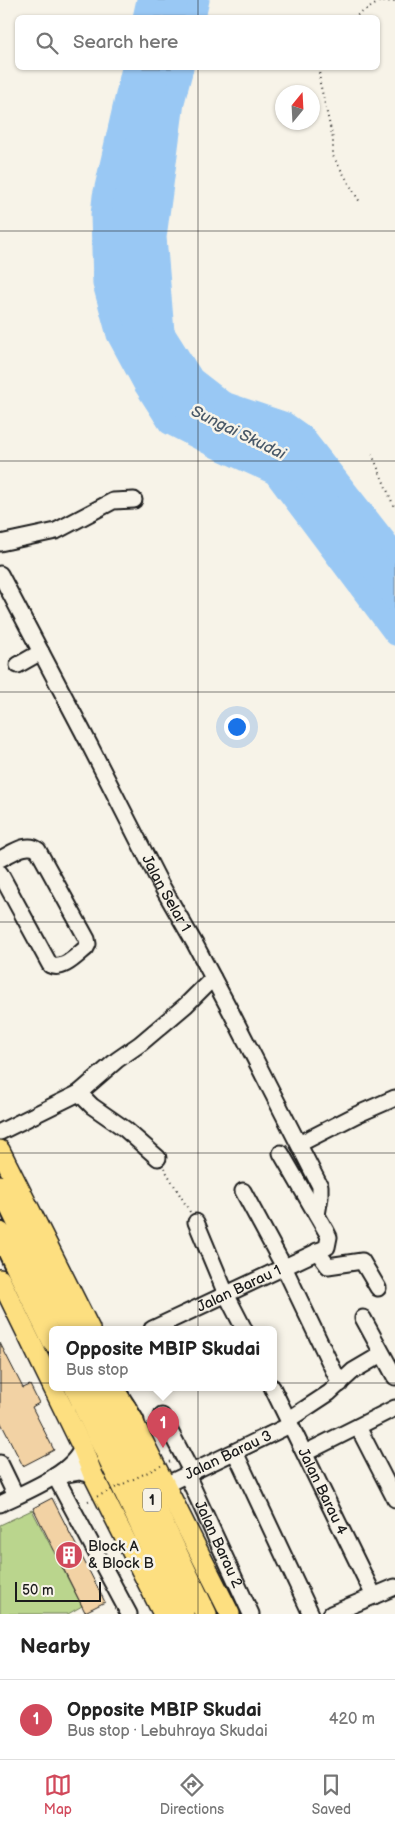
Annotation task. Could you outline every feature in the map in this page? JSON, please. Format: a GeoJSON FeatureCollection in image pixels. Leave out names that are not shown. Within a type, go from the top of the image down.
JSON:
{"type":"FeatureCollection","features":[{"type":"Feature","properties":{"kind":"highway"},"geometry":{"type":"LineString","coordinates":[[0,1186],[69,1326]]}},
{"type":"Feature","properties":{"kind":"highway"},"geometry":{"type":"LineString","coordinates":[[0,1233],[49,1334]]}},
{"type":"Feature","properties":{"kind":"highway"},"geometry":{"type":"LineString","coordinates":[[32,1251],[76,1326]]}},
{"type":"Feature","properties":{"kind":"highway","name":"1"},"geometry":{"type":"LineString","coordinates":[[77,1391],[183,1614]]}},
{"type":"Feature","properties":{"kind":"highway","name":"1"},"geometry":{"type":"LineString","coordinates":[[100,1391],[206,1614]]}},
{"type":"Feature","properties":{"kind":"highway"},"geometry":{"type":"LineString","coordinates":[[114,1391],[133,1421]]}},
{"type":"Feature","properties":{"kind":"main road"},"geometry":{"type":"LineString","coordinates":[[0,1150],[88,1326]]}},
{"type":"Feature","properties":{"kind":"main road"},"geometry":{"type":"LineString","coordinates":[[0,1279],[49,1379]]}},
{"type":"Feature","properties":{"kind":"main road"},"geometry":{"type":"LineString","coordinates":[[55,1391],[82,1447],[93,1475],[163,1614]]}},
{"type":"Feature","properties":{"kind":"main road"},"geometry":{"type":"LineString","coordinates":[[119,1391],[230,1614]]}},
{"type":"Feature","properties":{"kind":"street"},"geometry":{"type":"LineString","coordinates":[[0,543],[56,531],[113,501],[134,500]]}},
{"type":"Feature","properties":{"kind":"street","name":"Jalan Selar 1"},"geometry":{"type":"LineString","coordinates":[[0,574],[160,883],[213,978],[320,1186],[317,1215]]}},
{"type":"Feature","properties":{"kind":"street"},"geometry":{"type":"LineString","coordinates":[[18,665],[41,652]]}},
{"type":"Feature","properties":{"kind":"street"},"geometry":{"type":"LineString","coordinates":[[0,859],[28,846],[38,850],[87,939],[88,944],[86,948],[62,966],[55,968],[50,965],[0,873]]}},
{"type":"Feature","properties":{"kind":"street"},"geometry":{"type":"LineString","coordinates":[[0,1132],[79,1093],[117,1060],[175,1015],[213,978]]}},
{"type":"Feature","properties":{"kind":"street"},"geometry":{"type":"LineString","coordinates":[[79,1093],[92,1106],[125,1129],[158,1158]]}},
{"type":"Feature","properties":{"kind":"street"},"geometry":{"type":"LineString","coordinates":[[299,1144],[356,1114],[395,1098]]}},
{"type":"Feature","properties":{"kind":"street"},"geometry":{"type":"LineString","coordinates":[[281,1153],[317,1215],[328,1238],[322,1249],[328,1266],[362,1261],[378,1288]]}},
{"type":"Feature","properties":{"kind":"street"},"geometry":{"type":"LineString","coordinates":[[243,1191],[284,1267],[340,1384]]}},
{"type":"Feature","properties":{"kind":"street"},"geometry":{"type":"LineString","coordinates":[[196,1222],[226,1294],[242,1326]]}},
{"type":"Feature","properties":{"kind":"street","name":"Jalan Barau 1"},"geometry":{"type":"LineString","coordinates":[[158,1326],[322,1249]]}},
{"type":"Feature","properties":{"kind":"street"},"geometry":{"type":"LineString","coordinates":[[363,1318],[395,1377]]}},
{"type":"Feature","properties":{"kind":"street","name":"Jalan Barau 3"},"geometry":{"type":"LineString","coordinates":[[166,1485],[234,1452],[289,1422],[330,1392],[353,1371],[382,1354]]}},
{"type":"Feature","properties":{"kind":"street","name":"Jalan Barau 4"},"geometry":{"type":"LineString","coordinates":[[274,1391],[374,1596]]}},
{"type":"Feature","properties":{"kind":"street"},"geometry":{"type":"LineString","coordinates":[[305,1453],[395,1408]]}},
{"type":"Feature","properties":{"kind":"street","name":"Jalan Barau 2"},"geometry":{"type":"LineString","coordinates":[[162,1416],[251,1614]]}},
{"type":"Feature","properties":{"kind":"street"},"geometry":{"type":"LineString","coordinates":[[358,1426],[395,1499]]}},
{"type":"Feature","properties":{"kind":"street"},"geometry":{"type":"LineString","coordinates":[[0,1504],[55,1476],[75,1460],[82,1447]]}},
{"type":"Feature","properties":{"kind":"street"},"geometry":{"type":"LineString","coordinates":[[234,1452],[311,1614]]}},
{"type":"Feature","properties":{"kind":"street"},"geometry":{"type":"LineString","coordinates":[[0,1464],[16,1496]]}},
{"type":"Feature","properties":{"kind":"street"},"geometry":{"type":"LineString","coordinates":[[55,1476],[79,1472],[93,1475]]}},
{"type":"Feature","properties":{"kind":"street"},"geometry":{"type":"LineString","coordinates":[[55,1476],[130,1614]]}},
{"type":"Feature","properties":{"kind":"street"},"geometry":{"type":"LineString","coordinates":[[331,1614],[395,1588]]}},
{"type":"Feature","properties":{"kind":"path"},"geometry":{"type":"LineString","coordinates":[[358,15],[379,2],[395,1]]}},
{"type":"Feature","properties":{"kind":"path"},"geometry":{"type":"LineString","coordinates":[[319,70],[320,83],[334,139],[333,156],[361,204]]}},
{"type":"Feature","properties":{"kind":"path"},"geometry":{"type":"LineString","coordinates":[[372,454],[395,509]]}},
{"type":"Feature","properties":{"kind":"path"},"geometry":{"type":"LineString","coordinates":[[158,1158],[196,1222]]}},
{"type":"Feature","properties":{"kind":"path"},"geometry":{"type":"LineString","coordinates":[[88,1501],[175,1459]]}},
{"type":"Feature","properties":{"kind":"green space"},"geometry":{"type":"Polygon","coordinates":[[[32,1510],[82,1606],[68,1614],[0,1614],[0,1525],[32,1510]]]}},
{"type":"Feature","properties":{"kind":"water"},"geometry":{"type":"Polygon","coordinates":[[[147,0],[199,0],[195,15],[143,15],[147,0]]]}},
{"type":"Feature","properties":{"kind":"water","name":"Sungai Skudai"},"geometry":{"type":"Polygon","coordinates":[[[132,70],[182,70],[174,102],[156,237],[164,332],[193,378],[224,402],[286,423],[303,435],[395,552],[395,635],[274,474],[169,424],[144,385],[117,335],[103,284],[101,215],[103,196],[132,70]]]}},
{"type":"Feature","properties":{"kind":"building"},"geometry":{"type":"Polygon","coordinates":[[[0,1343],[23,1388],[30,1385],[39,1403],[32,1407],[54,1450],[23,1466],[0,1421],[0,1343]]]}},
{"type":"Feature","properties":{"kind":"building","name":"Block A & Block B"},"geometry":{"type":"Polygon","coordinates":[[[52,1498],[105,1602],[85,1612],[33,1508],[52,1498]]]}},
{"type":"Feature","properties":{"kind":"waterway"},"geometry":{"type":"LineString","coordinates":[[144,15],[147,0]]}},
{"type":"Feature","properties":{"kind":"waterway"},"geometry":{"type":"LineString","coordinates":[[196,15],[199,0]]}},
{"type":"Feature","properties":{"kind":"waterway"},"geometry":{"type":"LineString","coordinates":[[132,70],[103,196],[101,215],[103,284],[117,335],[144,385],[169,424],[274,474],[395,635]]}},
{"type":"Feature","properties":{"kind":"waterway"},"geometry":{"type":"LineString","coordinates":[[182,70],[174,102],[156,237],[164,332],[193,378],[224,402],[286,423],[303,435],[395,552]]}},
{"type":"Feature","properties":{"kind":"place","name":"Opposite MBIP Skudai"},"geometry":{"type":"Point","coordinates":[163,1448]}},
{"type":"Feature","properties":{"kind":"place","name":"Block A & Block B"},"geometry":{"type":"Point","coordinates":[69,1555]}}]}
